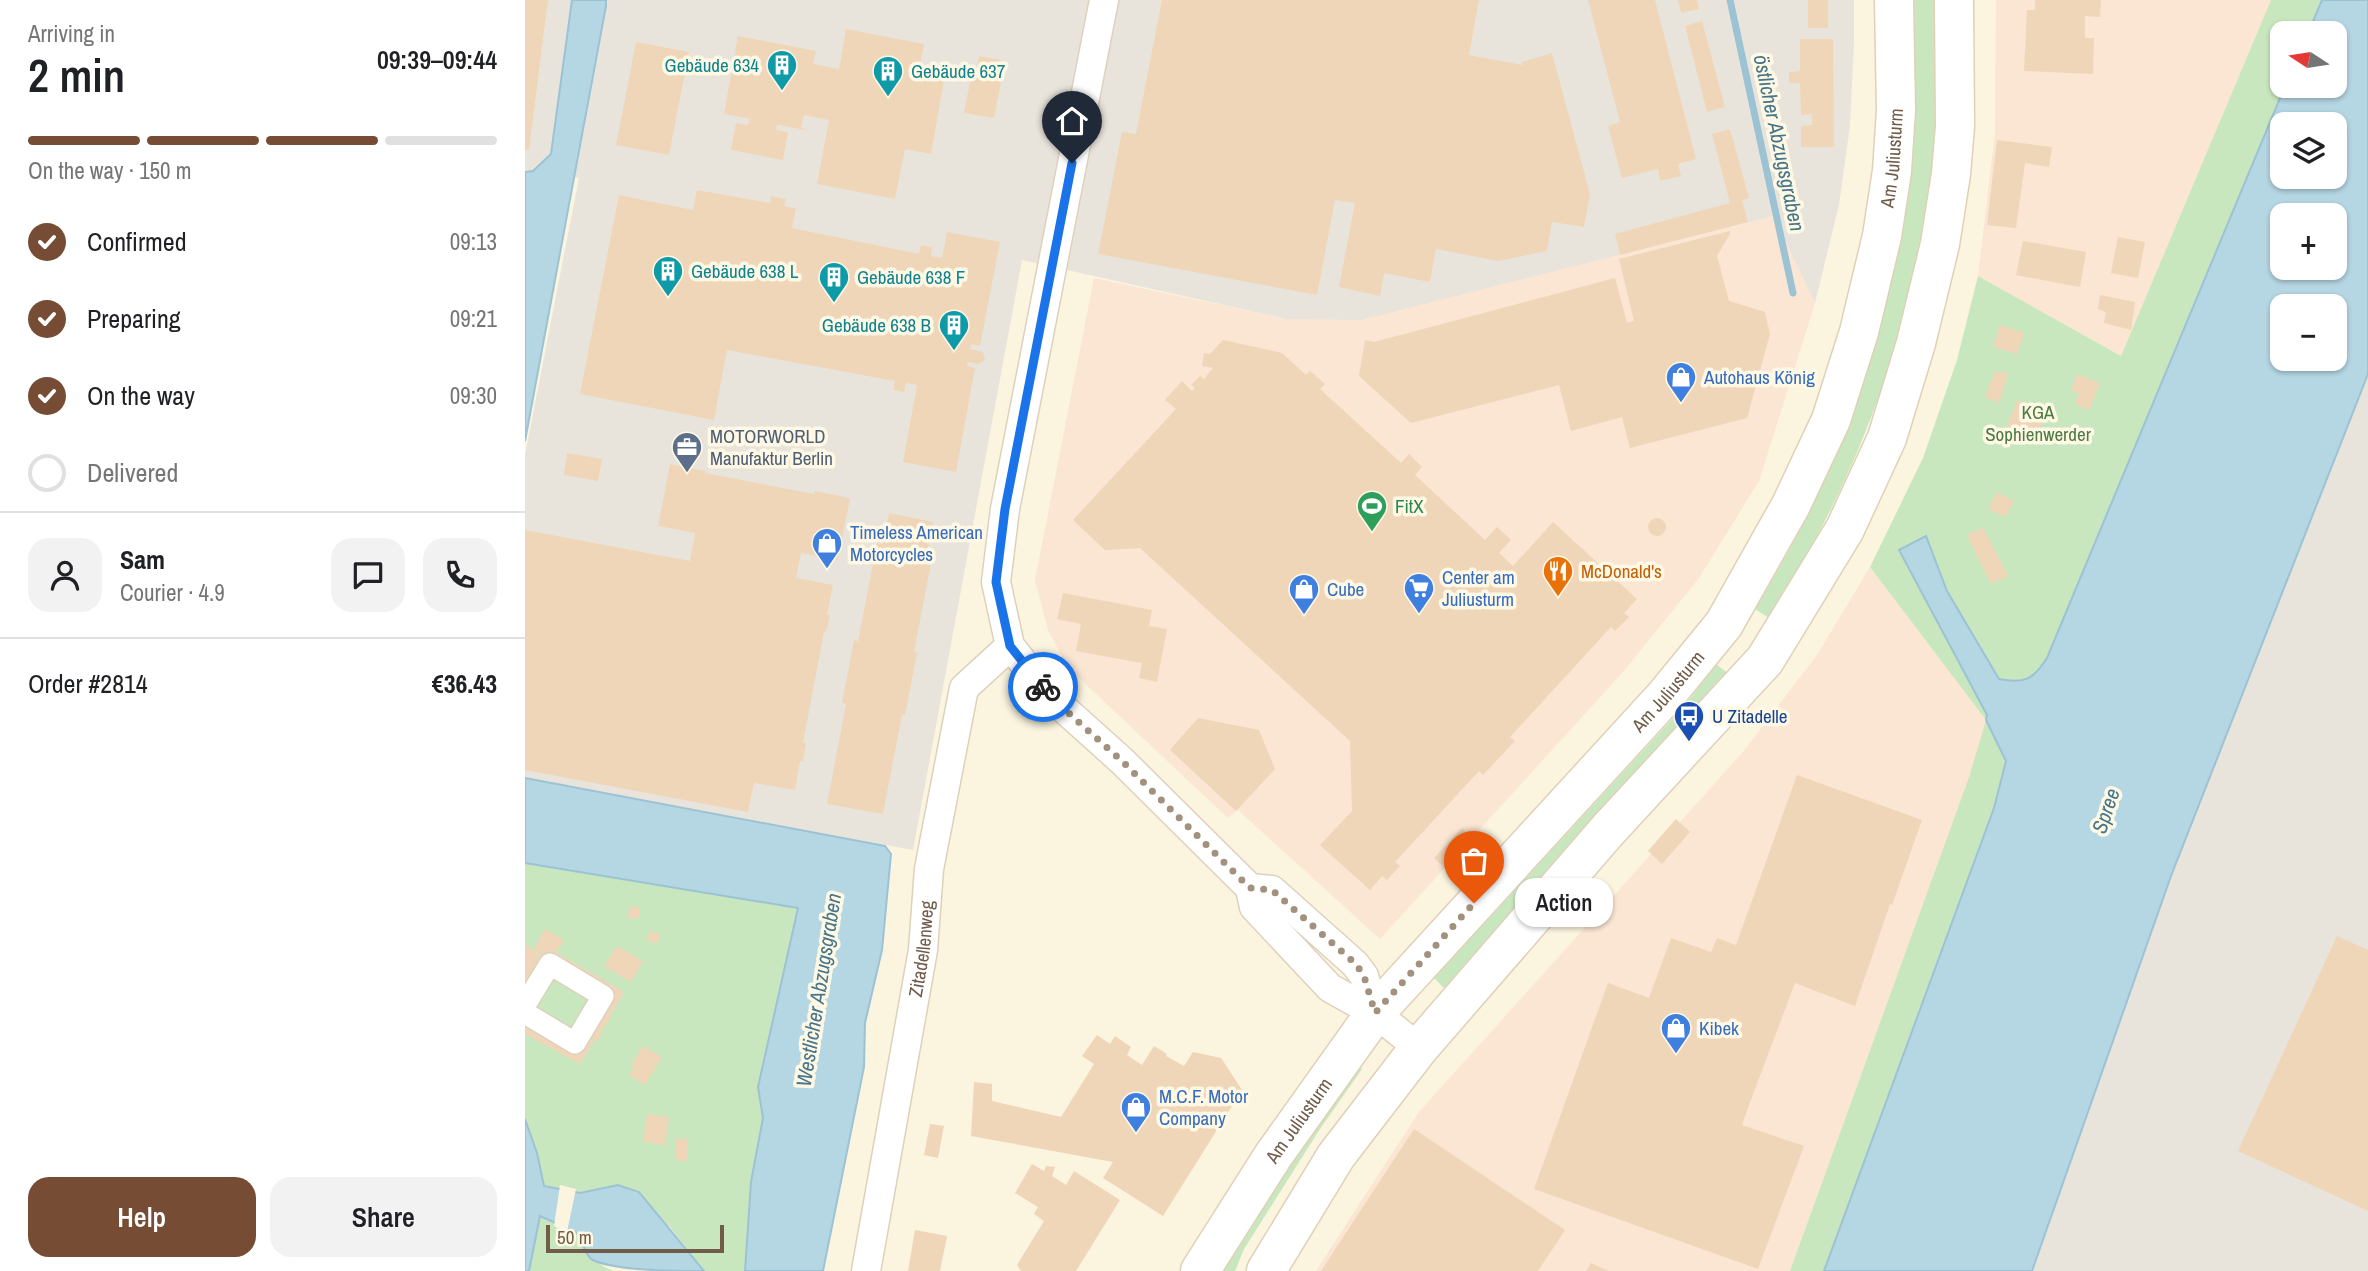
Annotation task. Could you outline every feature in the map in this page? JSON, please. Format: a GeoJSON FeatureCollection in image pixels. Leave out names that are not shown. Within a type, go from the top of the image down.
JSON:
{"type":"FeatureCollection","features":[{"type":"Feature","properties":{"kind":"main road","name":"Am Juliusturm"},"geometry":{"type":"LineString","coordinates":[[1200,1271],[1273,1156],[1375,1013],[1666,695],[1724,624],[1791,505],[1831,420],[1860,332],[1882,236],[1892,171],[1896,110],[1894,0]]}},
{"type":"Feature","properties":{"kind":"main road"},"geometry":{"type":"LineString","coordinates":[[1266,1271],[1336,1156],[1419,1048],[1608,830],[1765,660],[1845,529],[1887,438],[1916,343],[1940,244],[1955,126],[1954,0]]}},
{"type":"Feature","properties":{"kind":"street"},"geometry":{"type":"LineString","coordinates":[[1104,0],[1005,509],[996,582],[1010,646],[1053,699],[1131,769],[1250,888],[1254,907],[1330,988],[1375,1013],[1419,1048]]}},
{"type":"Feature","properties":{"kind":"street","name":"Zitadellenweg"},"geometry":{"type":"LineString","coordinates":[[866,1271],[923,950],[929,869],[964,688],[1010,646]]}},
{"type":"Feature","properties":{"kind":"street"},"geometry":{"type":"LineString","coordinates":[[525,1005],[550,964],[603,996],[575,1044],[525,1013]]}},
{"type":"Feature","properties":{"kind":"shaded area"},"geometry":{"type":"Polygon","coordinates":[[[525,0],[1854,0],[1850,126],[1839,205],[1815,303],[1773,216],[1361,320],[1287,319],[1022,260],[913,850],[525,778],[525,455],[579,178],[525,173],[525,0]]]}},
{"type":"Feature","properties":{"kind":"shaded area"},"geometry":{"type":"Polygon","coordinates":[[[1996,0],[2271,0],[2121,356],[1978,276],[1995,133],[1996,0]]]}},
{"type":"Feature","properties":{"kind":"shaded area"},"geometry":{"type":"Polygon","coordinates":[[[1773,216],[1815,303],[1759,481],[1699,578],[1623,672],[1380,939],[1238,810],[1228,818],[1078,677],[1061,655],[1048,630],[1035,580],[1094,278],[1287,319],[1773,216]]]}},
{"type":"Feature","properties":{"kind":"shaded area"},"geometry":{"type":"Polygon","coordinates":[[[2368,374],[2368,1271],[2033,1271],[2171,876],[2368,374]]]}},
{"type":"Feature","properties":{"kind":"shaded area"},"geometry":{"type":"Polygon","coordinates":[[[1870,567],[1986,720],[1969,777],[1790,1271],[1316,1271],[1419,1112],[1743,752],[1817,655],[1870,567]]]}},
{"type":"Feature","properties":{"kind":"green space"},"geometry":{"type":"Polygon","coordinates":[[[1914,0],[1936,0],[1937,111],[1926,212],[1914,274],[1899,334],[1858,451],[1832,507],[1769,618],[1755,609],[1814,500],[1861,386],[1880,327],[1905,206],[1912,144],[1915,90],[1914,0]]]}},
{"type":"Feature","properties":{"kind":"green space","name":"KGA Sophienwerder"},"geometry":{"type":"Polygon","coordinates":[[[2271,0],[2322,0],[2313,21],[2270,21],[2270,98],[2280,98],[2274,112],[2270,112],[2270,122],[2047,658],[2037,671],[2022,680],[1999,679],[1947,591],[1926,536],[1899,550],[1987,715],[1986,720],[1870,567],[1923,458],[1957,360],[1978,276],[2121,356],[2271,0]]]}},
{"type":"Feature","properties":{"kind":"green space"},"geometry":{"type":"Polygon","coordinates":[[[1716,664],[1729,674],[1445,989],[1434,978],[1687,703],[1716,664]]]}},
{"type":"Feature","properties":{"kind":"green space"},"geometry":{"type":"Polygon","coordinates":[[[1986,720],[2006,761],[1994,808],[1824,1271],[1790,1271],[1969,777],[1986,720]]]}},
{"type":"Feature","properties":{"kind":"green space"},"geometry":{"type":"Polygon","coordinates":[[[525,863],[798,908],[758,1087],[763,1118],[751,1182],[745,1271],[704,1271],[670,1227],[601,1188],[580,1194],[544,1186],[537,1153],[525,1119],[525,863]]]}},
{"type":"Feature","properties":{"kind":"green space"},"geometry":{"type":"Polygon","coordinates":[[[1355,1064],[1362,1069],[1318,1132],[1244,1249],[1235,1271],[1216,1271],[1355,1064]]]}},
{"type":"Feature","properties":{"kind":"green space"},"geometry":{"type":"Polygon","coordinates":[[[539,1216],[580,1234],[592,1257],[614,1271],[529,1271],[539,1216]]]}},
{"type":"Feature","properties":{"kind":"water"},"geometry":{"type":"Polygon","coordinates":[[[572,0],[606,0],[606,6],[525,441],[525,172],[533,171],[551,154],[572,0]]]}},
{"type":"Feature","properties":{"kind":"water","name":"Spree"},"geometry":{"type":"Polygon","coordinates":[[[2322,0],[2368,0],[2368,374],[2171,876],[2032,1271],[1824,1271],[1994,808],[2006,761],[1986,720],[1987,715],[1899,550],[1926,536],[1947,591],[1999,679],[2027,679],[2037,671],[2047,658],[2270,122],[2270,189],[2347,189],[2347,112],[2274,112],[2280,98],[2347,98],[2347,21],[2313,21],[2322,0]]]}},
{"type":"Feature","properties":{"kind":"water","name":"Westlicher Abzugsgraben"},"geometry":{"type":"Polygon","coordinates":[[[525,778],[885,846],[891,854],[882,950],[865,1023],[864,1067],[823,1271],[745,1271],[751,1182],[763,1118],[758,1087],[798,908],[525,863],[525,778]]]}},
{"type":"Feature","properties":{"kind":"water"},"geometry":{"type":"Polygon","coordinates":[[[525,1119],[537,1153],[544,1186],[580,1193],[618,1185],[639,1192],[704,1271],[644,1270],[601,1263],[591,1259],[580,1234],[540,1216],[529,1271],[525,1271],[525,1119]]]}},
{"type":"Feature","properties":{"kind":"pier"},"geometry":{"type":"Polygon","coordinates":[[[560,1185],[576,1189],[567,1232],[554,1226],[560,1185]]]}},
{"type":"Feature","properties":{"kind":"building"},"geometry":{"type":"Polygon","coordinates":[[[525,0],[548,0],[529,150],[525,150],[525,0]]]}},
{"type":"Feature","properties":{"kind":"building"},"geometry":{"type":"Polygon","coordinates":[[[1162,0],[1479,0],[1469,55],[1522,65],[1522,62],[1552,53],[1590,194],[1584,227],[1552,222],[1547,251],[1498,261],[1436,249],[1430,282],[1384,273],[1380,296],[1339,287],[1355,203],[1335,200],[1317,295],[1098,254],[1122,132],[1136,134],[1162,0]]]}},
{"type":"Feature","properties":{"kind":"building"},"geometry":{"type":"Polygon","coordinates":[[[1588,0],[1655,0],[1696,159],[1678,164],[1681,176],[1660,181],[1658,169],[1622,178],[1608,126],[1620,122],[1588,0]]]}},
{"type":"Feature","properties":{"kind":"building"},"geometry":{"type":"Polygon","coordinates":[[[1678,0],[1697,0],[1699,9],[1681,13],[1678,0]]]}},
{"type":"Feature","properties":{"kind":"building"},"geometry":{"type":"Polygon","coordinates":[[[1808,0],[1828,0],[1828,28],[1808,28],[1808,0]]]}},
{"type":"Feature","properties":{"kind":"building"},"geometry":{"type":"Polygon","coordinates":[[[2035,0],[2101,0],[2100,17],[2085,16],[2085,38],[2094,38],[2093,74],[2024,71],[2027,10],[2035,10],[2035,0]]]}},
{"type":"Feature","properties":{"kind":"building"},"geometry":{"type":"Polygon","coordinates":[[[1702,21],[1725,107],[1707,112],[1685,26],[1702,21]]]}},
{"type":"Feature","properties":{"kind":"building","name":"Gebäude 637"},"geometry":{"type":"Polygon","coordinates":[[[846,29],[924,44],[919,70],[945,75],[931,154],[905,149],[895,199],[817,184],[829,120],[804,115],[801,127],[807,130],[777,125],[776,130],[788,132],[783,160],[731,150],[736,123],[748,125],[750,119],[724,114],[738,36],[816,51],[813,64],[839,69],[846,29]]]}},
{"type":"Feature","properties":{"kind":"building"},"geometry":{"type":"Polygon","coordinates":[[[1800,39],[1833,39],[1834,147],[1801,147],[1801,126],[1812,125],[1812,114],[1801,115],[1800,83],[1789,83],[1789,72],[1800,71],[1800,39]]]}},
{"type":"Feature","properties":{"kind":"building"},"geometry":{"type":"Polygon","coordinates":[[[636,42],[689,52],[669,155],[616,145],[636,42]]]}},
{"type":"Feature","properties":{"kind":"building"},"geometry":{"type":"Polygon","coordinates":[[[979,56],[1001,60],[999,71],[1003,71],[994,118],[964,113],[973,66],[977,67],[979,56]]]}},
{"type":"Feature","properties":{"kind":"building"},"geometry":{"type":"Polygon","coordinates":[[[1730,129],[1749,198],[1742,200],[1748,222],[1620,255],[1615,234],[1730,203],[1712,134],[1730,129]]]}},
{"type":"Feature","properties":{"kind":"building"},"geometry":{"type":"Polygon","coordinates":[[[1997,140],[2052,147],[2049,167],[2025,163],[2016,228],[1987,225],[1997,140]]]}},
{"type":"Feature","properties":{"kind":"building"},"geometry":{"type":"Polygon","coordinates":[[[697,190],[770,203],[771,196],[786,199],[784,206],[796,208],[792,228],[919,254],[921,245],[932,247],[931,256],[942,258],[947,232],[1000,242],[980,346],[971,344],[970,349],[983,352],[985,360],[978,364],[968,362],[967,366],[975,368],[956,472],[903,462],[917,385],[906,383],[904,392],[893,390],[895,381],[727,350],[714,420],[580,394],[619,195],[693,210],[697,190]]]}},
{"type":"Feature","properties":{"kind":"building"},"geometry":{"type":"Polygon","coordinates":[[[1730,231],[1717,256],[1729,301],[1765,312],[1770,334],[1747,418],[1630,448],[1622,417],[1571,431],[1559,385],[1411,423],[1359,376],[1365,340],[1374,342],[1615,278],[1627,323],[1634,321],[1619,259],[1730,231]]]}},
{"type":"Feature","properties":{"kind":"building"},"geometry":{"type":"Polygon","coordinates":[[[2118,237],[2145,242],[2138,278],[2111,273],[2118,237]]]}},
{"type":"Feature","properties":{"kind":"building"},"geometry":{"type":"Polygon","coordinates":[[[2023,241],[2086,252],[2080,287],[2016,275],[2023,241]]]}},
{"type":"Feature","properties":{"kind":"building"},"geometry":{"type":"Polygon","coordinates":[[[2100,295],[2135,302],[2131,330],[2104,323],[2106,312],[2098,309],[2100,295]]]}},
{"type":"Feature","properties":{"kind":"building"},"geometry":{"type":"Polygon","coordinates":[[[2000,325],[2024,333],[2017,354],[1993,347],[2000,325]]]}},
{"type":"Feature","properties":{"kind":"building","name":"Center am Juliusturm"},"geometry":{"type":"Polygon","coordinates":[[[1223,340],[1282,353],[1306,375],[1310,371],[1325,384],[1320,389],[1401,463],[1409,454],[1422,467],[1415,475],[1485,540],[1497,527],[1511,540],[1499,553],[1513,566],[1553,522],[1637,599],[1624,613],[1629,617],[1615,631],[1611,627],[1510,737],[1515,741],[1483,775],[1479,771],[1395,862],[1400,866],[1387,880],[1382,876],[1370,890],[1320,845],[1352,811],[1350,741],[1140,548],[1105,550],[1073,520],[1176,409],[1165,400],[1182,381],[1192,391],[1195,388],[1191,385],[1200,376],[1204,379],[1213,368],[1202,366],[1204,353],[1210,354],[1223,340]]]}},
{"type":"Feature","properties":{"kind":"building"},"geometry":{"type":"Polygon","coordinates":[[[1995,371],[2008,373],[1999,403],[1985,397],[1995,371]]]}},
{"type":"Feature","properties":{"kind":"building"},"geometry":{"type":"Polygon","coordinates":[[[2077,374],[2100,383],[2089,410],[2075,404],[2079,394],[2071,390],[2077,374]]]}},
{"type":"Feature","properties":{"kind":"building"},"geometry":{"type":"Polygon","coordinates":[[[2018,400],[2047,412],[2036,437],[2007,425],[2018,400]]]}},
{"type":"Feature","properties":{"kind":"building"},"geometry":{"type":"Polygon","coordinates":[[[567,453],[602,459],[598,481],[564,475],[567,453]]]}},
{"type":"Feature","properties":{"kind":"building"},"geometry":{"type":"Polygon","coordinates":[[[670,464],[814,494],[815,491],[850,498],[838,560],[801,553],[796,578],[833,585],[827,615],[830,615],[824,632],[803,743],[806,743],[803,761],[800,761],[795,790],[754,783],[748,812],[525,770],[525,530],[690,561],[695,533],[658,526],[670,464]]]}},
{"type":"Feature","properties":{"kind":"building"},"geometry":{"type":"Polygon","coordinates":[[[1997,492],[2014,501],[2005,517],[1988,509],[1997,492]]]}},
{"type":"Feature","properties":{"kind":"building"},"geometry":{"type":"Polygon","coordinates":[[[889,513],[933,522],[927,552],[933,553],[914,652],[917,653],[883,814],[827,804],[846,704],[842,703],[854,640],[858,641],[877,543],[883,544],[889,513]]]}},
{"type":"Feature","properties":{"kind":"building"},"geometry":{"type":"Polygon","coordinates":[[[1657,518],[1663,521],[1666,527],[1663,533],[1657,536],[1651,533],[1648,527],[1651,521],[1657,518]]]}},
{"type":"Feature","properties":{"kind":"building"},"geometry":{"type":"Polygon","coordinates":[[[1983,528],[2008,576],[1991,584],[1967,535],[1983,528]]]}},
{"type":"Feature","properties":{"kind":"building"},"geometry":{"type":"Polygon","coordinates":[[[1063,593],[1152,610],[1149,626],[1167,629],[1157,682],[1139,678],[1142,663],[1076,651],[1081,624],[1057,619],[1063,593]]]}},
{"type":"Feature","properties":{"kind":"building"},"geometry":{"type":"Polygon","coordinates":[[[1198,718],[1259,730],[1275,769],[1236,811],[1170,750],[1198,718]]]}},
{"type":"Feature","properties":{"kind":"building","name":"Kibek"},"geometry":{"type":"Polygon","coordinates":[[[1797,775],[1922,820],[1855,1006],[1795,983],[1749,1105],[1742,1125],[1804,1146],[1758,1269],[1534,1189],[1608,983],[1649,998],[1671,938],[1711,952],[1717,938],[1736,945],[1797,775]]]}},
{"type":"Feature","properties":{"kind":"building"},"geometry":{"type":"Polygon","coordinates":[[[1676,819],[1690,832],[1662,864],[1648,851],[1676,819]]]}},
{"type":"Feature","properties":{"kind":"building"},"geometry":{"type":"Polygon","coordinates":[[[1462,828],[1474,839],[1447,870],[1434,858],[1462,828]]]}},
{"type":"Feature","properties":{"kind":"building"},"geometry":{"type":"Polygon","coordinates":[[[629,907],[640,907],[639,918],[628,918],[629,907]]]}},
{"type":"Feature","properties":{"kind":"building"},"geometry":{"type":"Polygon","coordinates":[[[545,929],[564,940],[556,952],[624,992],[610,1016],[612,1017],[580,1064],[525,1034],[525,1013],[575,1043],[603,996],[534,948],[545,929]]]}},
{"type":"Feature","properties":{"kind":"building"},"geometry":{"type":"Polygon","coordinates":[[[655,930],[660,936],[656,944],[646,939],[650,931],[654,933],[655,930]]]}},
{"type":"Feature","properties":{"kind":"building"},"geometry":{"type":"Polygon","coordinates":[[[2337,936],[2368,950],[2368,1211],[2238,1151],[2337,936]]]}},
{"type":"Feature","properties":{"kind":"building"},"geometry":{"type":"Polygon","coordinates":[[[525,944],[550,960],[525,1001],[525,944]]]}},
{"type":"Feature","properties":{"kind":"building"},"geometry":{"type":"Polygon","coordinates":[[[617,946],[643,961],[631,982],[604,966],[617,946]]]}},
{"type":"Feature","properties":{"kind":"building","name":"M.C.F. Motor Company"},"geometry":{"type":"Polygon","coordinates":[[[1097,1035],[1110,1044],[1115,1036],[1131,1047],[1127,1055],[1142,1065],[1154,1046],[1184,1066],[1193,1052],[1221,1058],[1242,1090],[1163,1216],[1103,1178],[1113,1162],[971,1136],[974,1082],[992,1084],[992,1101],[1061,1117],[1094,1064],[1082,1056],[1097,1035]]]}},
{"type":"Feature","properties":{"kind":"building"},"geometry":{"type":"Polygon","coordinates":[[[643,1046],[662,1057],[645,1085],[629,1075],[634,1067],[631,1065],[643,1046]]]}},
{"type":"Feature","properties":{"kind":"building"},"geometry":{"type":"Polygon","coordinates":[[[647,1114],[669,1117],[665,1145],[643,1142],[647,1114]]]}},
{"type":"Feature","properties":{"kind":"building"},"geometry":{"type":"Polygon","coordinates":[[[930,1124],[944,1126],[938,1158],[924,1155],[930,1124]]]}},
{"type":"Feature","properties":{"kind":"building"},"geometry":{"type":"Polygon","coordinates":[[[1414,1129],[1565,1230],[1538,1271],[1321,1271],[1414,1129]]]}},
{"type":"Feature","properties":{"kind":"building"},"geometry":{"type":"Polygon","coordinates":[[[676,1139],[687,1139],[687,1161],[676,1160],[676,1139]]]}},
{"type":"Feature","properties":{"kind":"building"},"geometry":{"type":"Polygon","coordinates":[[[1032,1164],[1044,1171],[1046,1166],[1055,1167],[1052,1176],[1066,1185],[1074,1171],[1120,1200],[1076,1271],[1021,1271],[1017,1265],[1044,1221],[1034,1214],[1038,1207],[1015,1193],[1032,1164]]]}},
{"type":"Feature","properties":{"kind":"building"},"geometry":{"type":"Polygon","coordinates":[[[915,1230],[947,1236],[940,1271],[908,1271],[915,1230]]]}},
{"type":"Feature","properties":{"kind":"building"},"geometry":{"type":"Polygon","coordinates":[[[1591,1263],[1609,1271],[1586,1271],[1591,1263]]]}},
{"type":"Feature","properties":{"kind":"waterway","name":"östlicher Abzugsgraben"},"geometry":{"type":"LineString","coordinates":[[1730,0],[1793,293]]}},
{"type":"Feature","properties":{"kind":"way so far"},"geometry":{"type":"LineString","coordinates":[[1043,687],[1250,888],[1272,890],[1356,964],[1364,976],[1375,1013],[1474,903]]}},
{"type":"Feature","properties":{"kind":"place","name":"Gebäude 634"},"geometry":{"type":"Point","coordinates":[782,92]}},
{"type":"Feature","properties":{"kind":"place","name":"Gebäude 637"},"geometry":{"type":"Point","coordinates":[888,98]}},
{"type":"Feature","properties":{"kind":"place","name":"Gebäude 638 L"},"geometry":{"type":"Point","coordinates":[668,298]}},
{"type":"Feature","properties":{"kind":"place","name":"Gebäude 638 F"},"geometry":{"type":"Point","coordinates":[834,304]}},
{"type":"Feature","properties":{"kind":"place","name":"Gebäude 638 B"},"geometry":{"type":"Point","coordinates":[954,352]}},
{"type":"Feature","properties":{"kind":"place","name":"Autohaus König"},"geometry":{"type":"Point","coordinates":[1681,404]}},
{"type":"Feature","properties":{"kind":"place","name":"MOTORWORLD Manufaktur Berlin"},"geometry":{"type":"Point","coordinates":[687,474]}},
{"type":"Feature","properties":{"kind":"place","name":"FitX"},"geometry":{"type":"Point","coordinates":[1372,533]}},
{"type":"Feature","properties":{"kind":"place","name":"Timeless American Motorcycles"},"geometry":{"type":"Point","coordinates":[827,570]}},
{"type":"Feature","properties":{"kind":"place","name":"McDonald's"},"geometry":{"type":"Point","coordinates":[1558,598]}},
{"type":"Feature","properties":{"kind":"place","name":"Center am Juliusturm"},"geometry":{"type":"Point","coordinates":[1419,615]}},
{"type":"Feature","properties":{"kind":"place","name":"Cube"},"geometry":{"type":"Point","coordinates":[1304,616]}},
{"type":"Feature","properties":{"kind":"place","name":"U Zitadelle"},"geometry":{"type":"Point","coordinates":[1689,743]}},
{"type":"Feature","properties":{"kind":"place","name":"Action"},"geometry":{"type":"Point","coordinates":[1474,903]}},
{"type":"Feature","properties":{"kind":"place","name":"Kibek"},"geometry":{"type":"Point","coordinates":[1676,1055]}},
{"type":"Feature","properties":{"kind":"place","name":"M.C.F. Motor Company"},"geometry":{"type":"Point","coordinates":[1136,1134]}},
{"type":"Feature","properties":{"kind":"route"},"geometry":{"type":"LineString","coordinates":[[1043,687],[1010,646],[996,582],[1005,509],[1072,163]]}}]}
